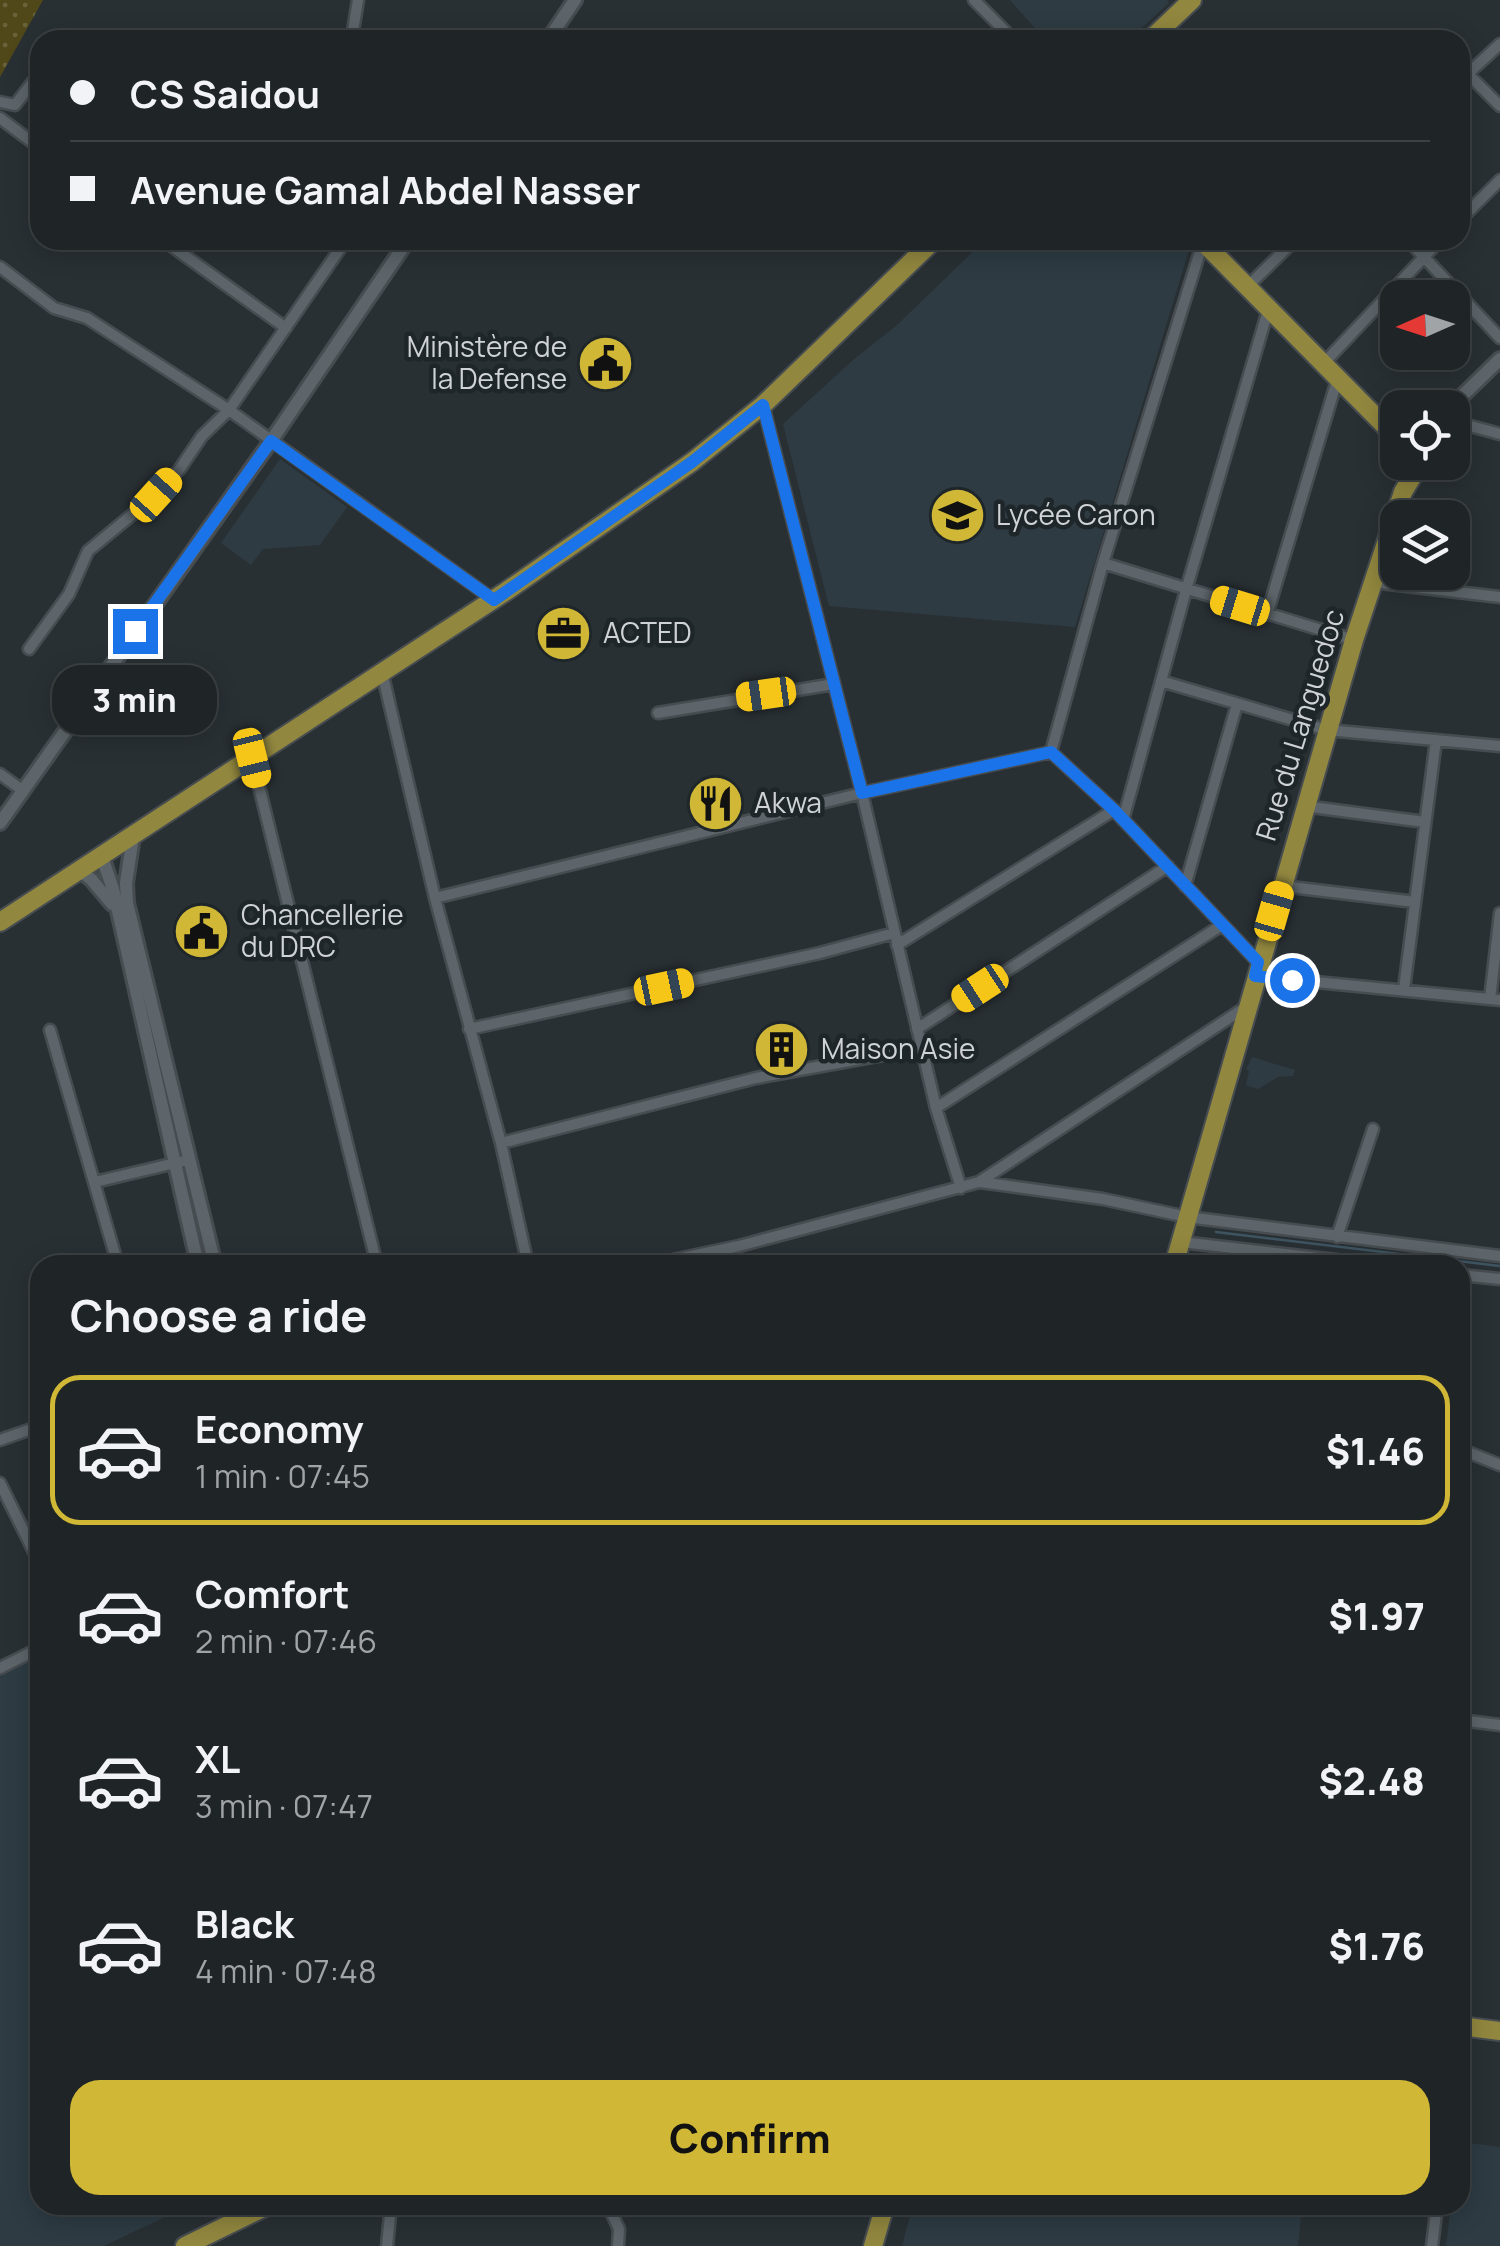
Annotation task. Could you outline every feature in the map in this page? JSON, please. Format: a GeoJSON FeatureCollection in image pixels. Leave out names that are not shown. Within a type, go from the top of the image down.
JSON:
{"type":"FeatureCollection","features":[{"type":"Feature","properties":{"kind":"main road"},"geometry":{"type":"LineString","coordinates":[[1159,30],[1185,2]]}},
{"type":"Feature","properties":{"kind":"main road"},"geometry":{"type":"LineString","coordinates":[[0,922],[494,600],[692,462],[763,405],[924,250]]}},
{"type":"Feature","properties":{"kind":"main road"},"geometry":{"type":"LineString","coordinates":[[1211,250],[1380,417]]}},
{"type":"Feature","properties":{"kind":"main road"},"geometry":{"type":"LineString","coordinates":[[1403,480],[1404,492]]}},
{"type":"Feature","properties":{"kind":"main road","name":"Rue du Languedoc"},"geometry":{"type":"LineString","coordinates":[[1177,1255],[1304,806],[1372,582],[1410,480]]}},
{"type":"Feature","properties":{"kind":"main road"},"geometry":{"type":"LineString","coordinates":[[1470,2027],[1500,2031]]}},
{"type":"Feature","properties":{"kind":"main road"},"geometry":{"type":"LineString","coordinates":[[185,2246],[249,2215]]}},
{"type":"Feature","properties":{"kind":"main road"},"geometry":{"type":"LineString","coordinates":[[873,2246],[882,2215]]}},
{"type":"Feature","properties":{"kind":"street"},"geometry":{"type":"LineString","coordinates":[[353,30],[358,0]]}},
{"type":"Feature","properties":{"kind":"street"},"geometry":{"type":"LineString","coordinates":[[555,30],[576,0]]}},
{"type":"Feature","properties":{"kind":"street"},"geometry":{"type":"LineString","coordinates":[[974,0],[1004,30]]}},
{"type":"Feature","properties":{"kind":"street"},"geometry":{"type":"LineString","coordinates":[[1470,72],[1500,44]]}},
{"type":"Feature","properties":{"kind":"street"},"geometry":{"type":"LineString","coordinates":[[1470,83],[1500,106]]}},
{"type":"Feature","properties":{"kind":"street"},"geometry":{"type":"LineString","coordinates":[[0,102],[15,105],[30,86]]}},
{"type":"Feature","properties":{"kind":"street"},"geometry":{"type":"LineString","coordinates":[[0,118],[30,140]]}},
{"type":"Feature","properties":{"kind":"street"},"geometry":{"type":"LineString","coordinates":[[1470,210],[1500,180]]}},
{"type":"Feature","properties":{"kind":"street"},"geometry":{"type":"LineString","coordinates":[[177,250],[286,328]]}},
{"type":"Feature","properties":{"kind":"street"},"geometry":{"type":"LineString","coordinates":[[28,650],[70,594],[88,552],[156,495],[179,470],[202,436],[228,410],[339,250]]}},
{"type":"Feature","properties":{"kind":"street"},"geometry":{"type":"LineString","coordinates":[[0,823],[401,250]]}},
{"type":"Feature","properties":{"kind":"street"},"geometry":{"type":"LineString","coordinates":[[1051,752],[1102,563],[1199,250]]}},
{"type":"Feature","properties":{"kind":"street"},"geometry":{"type":"LineString","coordinates":[[1248,286],[1285,250]]}},
{"type":"Feature","properties":{"kind":"street"},"geometry":{"type":"LineString","coordinates":[[1417,250],[1500,338]]}},
{"type":"Feature","properties":{"kind":"street"},"geometry":{"type":"LineString","coordinates":[[1267,614],[1331,370],[1430,250]]}},
{"type":"Feature","properties":{"kind":"street"},"geometry":{"type":"LineString","coordinates":[[0,268],[54,308],[87,318],[228,410],[494,600]]}},
{"type":"Feature","properties":{"kind":"street"},"geometry":{"type":"LineString","coordinates":[[1124,820],[1269,306]]}},
{"type":"Feature","properties":{"kind":"street"},"geometry":{"type":"LineString","coordinates":[[1468,390],[1500,359]]}},
{"type":"Feature","properties":{"kind":"street"},"geometry":{"type":"LineString","coordinates":[[763,405],[862,793],[936,1108],[961,1188]]}},
{"type":"Feature","properties":{"kind":"street"},"geometry":{"type":"LineString","coordinates":[[1470,425],[1500,434]]}},
{"type":"Feature","properties":{"kind":"street"},"geometry":{"type":"LineString","coordinates":[[1102,563],[1354,640]]}},
{"type":"Feature","properties":{"kind":"street"},"geometry":{"type":"LineString","coordinates":[[1372,582],[1500,597]]}},
{"type":"Feature","properties":{"kind":"street"},"geometry":{"type":"LineString","coordinates":[[382,672],[526,1255]]}},
{"type":"Feature","properties":{"kind":"street"},"geometry":{"type":"LineString","coordinates":[[1161,680],[1327,730],[1500,746]]}},
{"type":"Feature","properties":{"kind":"street"},"geometry":{"type":"LineString","coordinates":[[658,713],[834,684]]}},
{"type":"Feature","properties":{"kind":"street"},"geometry":{"type":"LineString","coordinates":[[1185,886],[1237,704]]}},
{"type":"Feature","properties":{"kind":"street"},"geometry":{"type":"LineString","coordinates":[[1404,989],[1436,740]]}},
{"type":"Feature","properties":{"kind":"street"},"geometry":{"type":"LineString","coordinates":[[435,898],[862,793],[1051,752]]}},
{"type":"Feature","properties":{"kind":"street"},"geometry":{"type":"LineString","coordinates":[[1051,752],[1168,866],[1257,969],[1495,1000],[1500,913]]}},
{"type":"Feature","properties":{"kind":"street"},"geometry":{"type":"LineString","coordinates":[[252,758],[375,1255]]}},
{"type":"Feature","properties":{"kind":"street"},"geometry":{"type":"LineString","coordinates":[[0,774],[22,790]]}},
{"type":"Feature","properties":{"kind":"street"},"geometry":{"type":"LineString","coordinates":[[1304,806],[1426,822]]}},
{"type":"Feature","properties":{"kind":"street"},"geometry":{"type":"LineString","coordinates":[[469,1029],[896,939],[1114,810]]}},
{"type":"Feature","properties":{"kind":"street"},"geometry":{"type":"LineString","coordinates":[[132,837],[127,863],[128,903],[196,1255]]}},
{"type":"Feature","properties":{"kind":"street"},"geometry":{"type":"LineString","coordinates":[[102,857],[180,1162],[212,1255]]}},
{"type":"Feature","properties":{"kind":"street"},"geometry":{"type":"LineString","coordinates":[[918,1029],[1168,866]]}},
{"type":"Feature","properties":{"kind":"street"},"geometry":{"type":"LineString","coordinates":[[80,871],[116,910]]}},
{"type":"Feature","properties":{"kind":"street"},"geometry":{"type":"LineString","coordinates":[[1281,886],[1416,902]]}},
{"type":"Feature","properties":{"kind":"street"},"geometry":{"type":"LineString","coordinates":[[936,1108],[1222,924]]}},
{"type":"Feature","properties":{"kind":"street"},"geometry":{"type":"LineString","coordinates":[[697,1255],[979,1182],[1246,1006]]}},
{"type":"Feature","properties":{"kind":"street"},"geometry":{"type":"LineString","coordinates":[[50,1030],[115,1255]]}},
{"type":"Feature","properties":{"kind":"street"},"geometry":{"type":"LineString","coordinates":[[501,1143],[756,1078],[921,1048]]}},
{"type":"Feature","properties":{"kind":"street"},"geometry":{"type":"LineString","coordinates":[[1337,1236],[1372,1129]]}},
{"type":"Feature","properties":{"kind":"street"},"geometry":{"type":"LineString","coordinates":[[95,1182],[180,1162]]}},
{"type":"Feature","properties":{"kind":"street"},"geometry":{"type":"LineString","coordinates":[[979,1182],[1187,1216],[1500,1256]]}},
{"type":"Feature","properties":{"kind":"street"},"geometry":{"type":"LineString","coordinates":[[1181,1242],[1293,1255]]}},
{"type":"Feature","properties":{"kind":"street"},"geometry":{"type":"LineString","coordinates":[[1470,1275],[1500,1279]]}},
{"type":"Feature","properties":{"kind":"street"},"geometry":{"type":"LineString","coordinates":[[0,1440],[30,1430]]}},
{"type":"Feature","properties":{"kind":"street"},"geometry":{"type":"LineString","coordinates":[[1470,1453],[1500,1465]]}},
{"type":"Feature","properties":{"kind":"street"},"geometry":{"type":"LineString","coordinates":[[0,1484],[30,1544]]}},
{"type":"Feature","properties":{"kind":"street"},"geometry":{"type":"LineString","coordinates":[[0,1668],[30,1653]]}},
{"type":"Feature","properties":{"kind":"street"},"geometry":{"type":"LineString","coordinates":[[1470,1721],[1500,1725]]}},
{"type":"Feature","properties":{"kind":"street"},"geometry":{"type":"LineString","coordinates":[[387,2246],[390,2215]]}},
{"type":"Feature","properties":{"kind":"street"},"geometry":{"type":"LineString","coordinates":[[613,2215],[620,2229],[618,2246]]}},
{"type":"Feature","properties":{"kind":"street"},"geometry":{"type":"LineString","coordinates":[[1432,2246],[1436,2215]]}},
{"type":"Feature","properties":{"kind":"shaded area"},"geometry":{"type":"Polygon","coordinates":[[[0,0],[43,0],[0,77],[0,0]]]}},
{"type":"Feature","properties":{"kind":"shaded area"},"geometry":{"type":"Polygon","coordinates":[[[1010,0],[1169,3],[1139,30],[1036,30],[1010,0]]]}},
{"type":"Feature","properties":{"kind":"shaded area","name":"Lycée Caron"},"geometry":{"type":"Polygon","coordinates":[[[975,250],[1187,250],[1075,627],[829,606],[783,424],[896,326],[975,250]]]}},
{"type":"Feature","properties":{"kind":"shaded area"},"geometry":{"type":"Polygon","coordinates":[[[280,459],[347,507],[320,545],[263,549],[251,565],[221,543],[280,459]]]}},
{"type":"Feature","properties":{"kind":"shaded area"},"geometry":{"type":"Polygon","coordinates":[[[1252,1057],[1295,1070],[1293,1076],[1278,1077],[1258,1089],[1246,1085],[1246,1069],[1252,1057]]]}},
{"type":"Feature","properties":{"kind":"shaded area"},"geometry":{"type":"Polygon","coordinates":[[[30,1660],[30,2215],[169,2215],[104,2246],[0,2246],[0,1675],[30,1660]]]}},
{"type":"Feature","properties":{"kind":"shaded area"},"geometry":{"type":"Polygon","coordinates":[[[1470,2143],[1500,2147],[1500,2246],[1446,2246],[1450,2215],[1470,2215],[1470,2143]]]}},
{"type":"Feature","properties":{"kind":"shaded area"},"geometry":{"type":"Polygon","coordinates":[[[910,2215],[1301,2215],[1298,2246],[902,2246],[910,2215]]]}},
{"type":"Feature","properties":{"kind":"waterway"},"geometry":{"type":"LineString","coordinates":[[1216,1232],[1408,1255]]}},
{"type":"Feature","properties":{"kind":"waterway"},"geometry":{"type":"LineString","coordinates":[[1470,1262],[1500,1266]]}},
{"type":"Feature","properties":{"kind":"place","name":"Ministère de la Defense"},"geometry":{"type":"Point","coordinates":[606,363]}},
{"type":"Feature","properties":{"kind":"place","name":"Lycée Caron"},"geometry":{"type":"Point","coordinates":[957,515]}},
{"type":"Feature","properties":{"kind":"place","name":"ACTED"},"geometry":{"type":"Point","coordinates":[564,633]}},
{"type":"Feature","properties":{"kind":"place","name":"Akwa"},"geometry":{"type":"Point","coordinates":[715,803]}},
{"type":"Feature","properties":{"kind":"place","name":"Chancellerie du DRC"},"geometry":{"type":"Point","coordinates":[202,931]}},
{"type":"Feature","properties":{"kind":"place","name":"Maison Asie"},"geometry":{"type":"Point","coordinates":[782,1049]}},
{"type":"Feature","properties":{"kind":"route"},"geometry":{"type":"LineString","coordinates":[[135,631],[271,441],[494,600],[692,462],[763,405],[862,793],[1051,752],[1114,810],[1258,962],[1255,976],[1292,980]]}}]}
